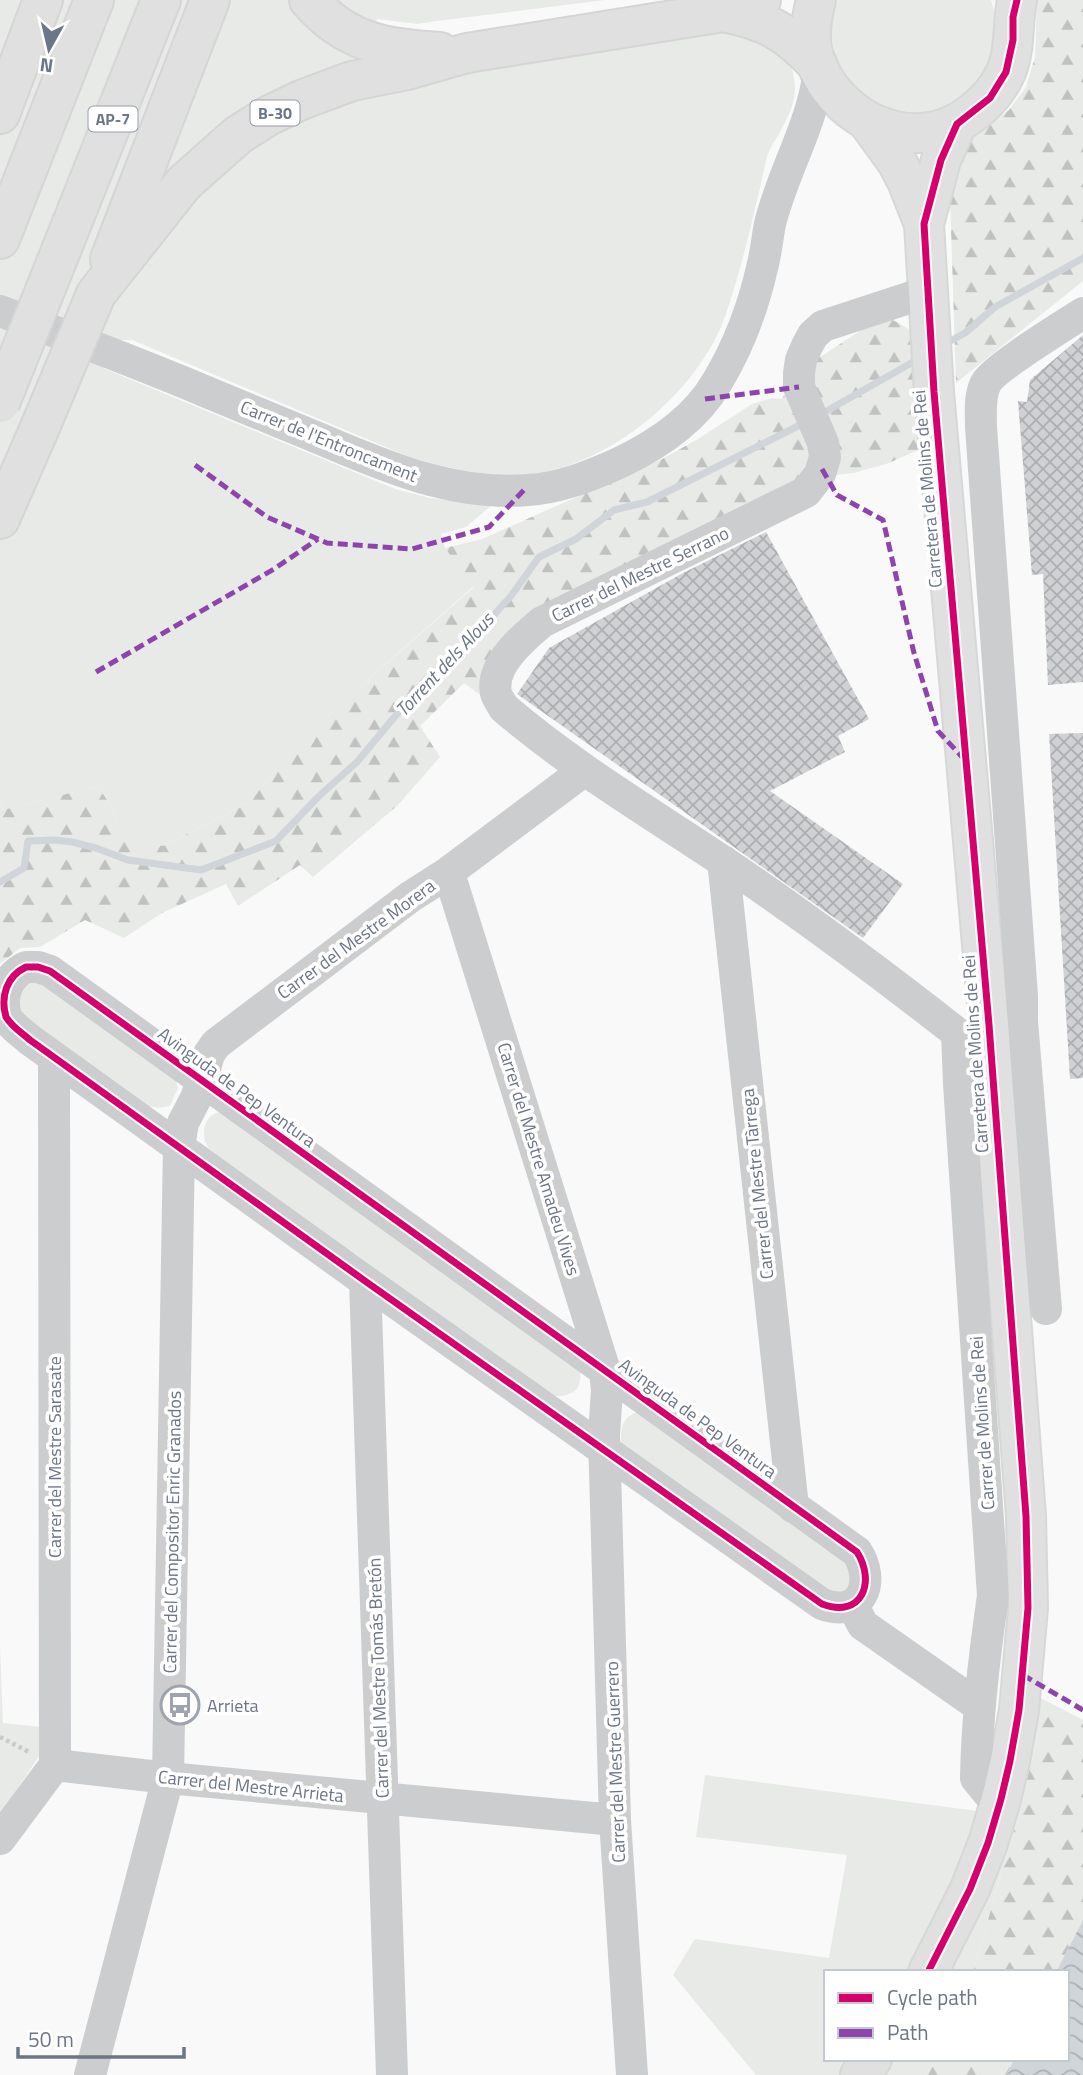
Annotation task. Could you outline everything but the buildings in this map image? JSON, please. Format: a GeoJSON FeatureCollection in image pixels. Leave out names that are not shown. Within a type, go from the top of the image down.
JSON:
{"type":"FeatureCollection","features":[{"type":"Feature","properties":{"kind":"main road"},"geometry":{"type":"LineString","coordinates":[[0,114],[43,0]]}},
{"type":"Feature","properties":{"kind":"main road"},"geometry":{"type":"LineString","coordinates":[[4,228],[94,0]]}},
{"type":"Feature","properties":{"kind":"main road","name":"AP-7"},"geometry":{"type":"LineString","coordinates":[[0,403],[161,0]]}},
{"type":"Feature","properties":{"kind":"main road","name":"B-30"},"geometry":{"type":"LineString","coordinates":[[121,253],[210,0]]}},
{"type":"Feature","properties":{"kind":"main road","name":"B-30"},"geometry":{"type":"LineString","coordinates":[[309,0],[337,27],[354,36],[403,50],[467,53]]}},
{"type":"Feature","properties":{"kind":"main road","name":"B-30"},"geometry":{"type":"LineString","coordinates":[[0,519],[96,294],[121,253],[184,183],[238,135],[301,100],[352,81],[407,70],[467,53],[723,12],[761,0]]}},
{"type":"Feature","properties":{"kind":"main road"},"geometry":{"type":"LineString","coordinates":[[816,0],[811,20],[812,51],[818,67],[838,99],[865,120],[885,129],[914,133],[943,130],[957,124],[990,98],[1006,72],[1013,40],[1013,6]]}},
{"type":"Feature","properties":{"kind":"main road","name":"B-30"},"geometry":{"type":"LineString","coordinates":[[723,12],[766,23],[779,30],[801,47],[818,67]]}},
{"type":"Feature","properties":{"kind":"main road","name":"Carretera de Molins de Rei"},"geometry":{"type":"LineString","coordinates":[[865,120],[897,162],[924,223]]}},
{"type":"Feature","properties":{"kind":"main road","name":"Carretera de Molins de Rei"},"geometry":{"type":"LineString","coordinates":[[929,1970],[970,1889],[1001,1799],[1010,1761],[1023,1675],[1028,1608],[1026,1517],[992,1070],[928,307],[924,223],[941,160],[957,124]]}},
{"type":"Feature","properties":{"kind":"street","name":"Carrer de l'Entroncament"},"geometry":{"type":"LineString","coordinates":[[0,311],[143,365],[335,446],[425,479],[500,491],[561,485],[592,475],[653,445],[680,426],[716,383],[750,311],[781,187],[811,112],[818,67]]}},
{"type":"Feature","properties":{"kind":"street"},"geometry":{"type":"LineString","coordinates":[[800,139],[824,124],[838,120],[865,120]]}},
{"type":"Feature","properties":{"kind":"street","name":"Carrer del Mestre Serrano"},"geometry":{"type":"LineString","coordinates":[[928,307],[823,326],[813,335],[801,360],[799,387],[823,443],[825,457],[820,474],[806,492],[542,622],[510,652],[500,668],[496,693],[504,708],[585,770],[723,861],[866,961],[957,1033]]}},
{"type":"Feature","properties":{"kind":"street"},"geometry":{"type":"LineString","coordinates":[[1046,1308],[1022,1021],[981,401],[986,382],[1000,369],[1083,313]]}},
{"type":"Feature","properties":{"kind":"street"},"geometry":{"type":"LineString","coordinates":[[953,615],[994,610]]}},
{"type":"Feature","properties":{"kind":"street","name":"Carrer del Mestre Morera"},"geometry":{"type":"LineString","coordinates":[[179,1146],[183,1123],[197,1096],[209,1054],[216,1044],[410,897],[446,874],[585,770]]}},
{"type":"Feature","properties":{"kind":"street","name":"Carrer del Mestre Tàrrega"},"geometry":{"type":"LineString","coordinates":[[723,861],[793,1507]]}},
{"type":"Feature","properties":{"kind":"street","name":"Carrer del Mestre Amadeu Vives"},"geometry":{"type":"LineString","coordinates":[[446,874],[457,899],[605,1371],[605,1449]]}},
{"type":"Feature","properties":{"kind":"street"},"geometry":{"type":"LineString","coordinates":[[980,926],[1020,959]]}},
{"type":"Feature","properties":{"kind":"street","name":"Avinguda de Pep Ventura"},"geometry":{"type":"LineString","coordinates":[[26,967],[50,971],[793,1507],[857,1552],[866,1570],[860,1597],[853,1606],[843,1609],[822,1604],[14,1028],[5,1015],[2,1000],[6,983],[13,973],[26,967]]}},
{"type":"Feature","properties":{"kind":"street"},"geometry":{"type":"LineString","coordinates":[[992,1070],[1022,1021]]}},
{"type":"Feature","properties":{"kind":"street","name":"Carrer de Molins de Rei"},"geometry":{"type":"LineString","coordinates":[[957,1033],[993,1596],[983,1660],[976,1778],[988,1793],[1001,1799]]}},
{"type":"Feature","properties":{"kind":"street","name":"Carrer del Mestre Sarasate"},"geometry":{"type":"LineString","coordinates":[[54,1057],[55,1765]]}},
{"type":"Feature","properties":{"kind":"street","name":"Carrer del Compositor Enric Granados"},"geometry":{"type":"LineString","coordinates":[[90,2075],[168,1778],[179,1146]]}},
{"type":"Feature","properties":{"kind":"street","name":"Carrer del Mestre Tomás Bretón"},"geometry":{"type":"LineString","coordinates":[[365,1280],[392,2075]]}},
{"type":"Feature","properties":{"kind":"street","name":"Carrer del Mestre Guerrero"},"geometry":{"type":"LineString","coordinates":[[605,1449],[615,1820],[632,2075]]}},
{"type":"Feature","properties":{"kind":"street"},"geometry":{"type":"LineString","coordinates":[[853,1606],[863,1626],[979,1706]]}},
{"type":"Feature","properties":{"kind":"street"},"geometry":{"type":"LineString","coordinates":[[0,1839],[55,1765]]}},
{"type":"Feature","properties":{"kind":"street","name":"Carrer del Mestre Arrieta"},"geometry":{"type":"LineString","coordinates":[[55,1765],[615,1820]]}},
{"type":"Feature","properties":{"kind":"green space"},"geometry":{"type":"Polygon","coordinates":[[[0,0],[605,0],[417,24],[377,19],[365,91],[429,78],[714,32],[742,32],[788,55],[794,76],[793,102],[767,156],[736,282],[721,327],[707,354],[665,405],[612,445],[582,460],[552,470],[521,475],[478,473],[435,464],[407,456],[132,340],[114,340],[103,368],[395,489],[430,498],[492,505],[466,527],[441,534],[445,548],[474,586],[355,691],[288,755],[249,803],[163,846],[148,845],[118,826],[114,811],[98,786],[3,810],[0,798],[0,0]]]}},
{"type":"Feature","properties":{"kind":"green space"},"geometry":{"type":"Polygon","coordinates":[[[838,0],[991,0],[997,29],[993,56],[982,79],[964,97],[942,109],[917,114],[890,109],[858,91],[840,68],[832,36],[833,14],[838,0]]]}},
{"type":"Feature","properties":{"kind":"green space"},"geometry":{"type":"Polygon","coordinates":[[[1037,0],[1083,0],[1083,281],[956,383],[950,196],[964,144],[1009,110],[1026,87],[1035,57],[1037,0]]]}},
{"type":"Feature","properties":{"kind":"green space"},"geometry":{"type":"Polygon","coordinates":[[[891,319],[912,331],[920,449],[889,463],[854,473],[805,478],[547,612],[488,701],[464,683],[420,726],[440,757],[397,806],[313,877],[300,865],[238,906],[226,884],[162,913],[124,938],[85,920],[40,947],[20,948],[0,964],[0,798],[3,810],[98,786],[114,811],[118,826],[132,837],[148,844],[163,846],[249,803],[288,755],[355,691],[474,587],[445,548],[482,539],[662,459],[752,404],[772,398],[781,399],[814,361],[872,323],[891,319]]]}},
{"type":"Feature","properties":{"kind":"green space"},"geometry":{"type":"Polygon","coordinates":[[[23,981],[40,981],[174,1072],[178,1088],[170,1106],[149,1106],[18,1017],[15,990],[23,981]]]}},
{"type":"Feature","properties":{"kind":"green space"},"geometry":{"type":"Polygon","coordinates":[[[227,1111],[580,1368],[580,1382],[575,1391],[553,1396],[220,1159],[206,1143],[204,1128],[212,1115],[227,1111]]]}},
{"type":"Feature","properties":{"kind":"green space"},"geometry":{"type":"Polygon","coordinates":[[[637,1412],[854,1560],[856,1581],[837,1598],[621,1444],[625,1421],[637,1412]]]}},
{"type":"Feature","properties":{"kind":"green space"},"geometry":{"type":"Polygon","coordinates":[[[0,1645],[3,1723],[41,1727],[41,1751],[0,1815],[0,1645]]]}},
{"type":"Feature","properties":{"kind":"green space"},"geometry":{"type":"Polygon","coordinates":[[[1003,1679],[1068,1712],[1055,1711],[1043,1716],[974,1970],[824,1970],[824,2061],[936,2061],[925,2075],[756,2075],[673,1975],[695,1939],[829,1958],[847,1855],[696,1837],[705,1775],[977,1811],[998,1726],[1003,1679]]]}},
{"type":"Feature","properties":{"kind":"green space"},"geometry":{"type":"Polygon","coordinates":[[[1055,1711],[1068,1712],[1083,1720],[1083,1920],[1057,1970],[974,1970],[1015,1826],[1043,1716],[1055,1711]]]}},
{"type":"Feature","properties":{"kind":"green space"},"geometry":{"type":"Polygon","coordinates":[[[936,2061],[1013,2061],[1007,2075],[925,2075],[936,2061]]]}},
{"type":"Feature","properties":{"kind":"water"},"geometry":{"type":"Polygon","coordinates":[[[1083,1920],[1083,2075],[1007,2075],[1013,2061],[1069,2061],[1069,1970],[1057,1970],[1083,1920]]]}},
{"type":"Feature","properties":{"kind":"waterway","name":"Torrent dels Alous"},"geometry":{"type":"LineString","coordinates":[[943,345],[965,333],[995,307],[1083,258]]}},
{"type":"Feature","properties":{"kind":"waterway","name":"Torrent dels Alous"},"geometry":{"type":"LineString","coordinates":[[818,416],[920,358]]}},
{"type":"Feature","properties":{"kind":"waterway","name":"Torrent dels Alous"},"geometry":{"type":"LineString","coordinates":[[0,882],[24,868],[28,841],[72,842],[128,860],[201,870],[276,841],[318,797],[357,762],[426,679],[466,646],[511,596],[539,557],[576,539],[614,510],[647,502],[804,423]]}},
{"type":"Feature","properties":{"kind":"marked path"},"geometry":{"type":"LineString","coordinates":[[705,399],[799,387]]}},
{"type":"Feature","properties":{"kind":"marked path"},"geometry":{"type":"LineString","coordinates":[[195,465],[267,517],[327,543],[412,549],[489,527],[524,490]]}},
{"type":"Feature","properties":{"kind":"marked path"},"geometry":{"type":"LineString","coordinates":[[822,469],[837,495],[883,520],[914,653],[938,731],[964,759]]}},
{"type":"Feature","properties":{"kind":"marked path"},"geometry":{"type":"LineString","coordinates":[[96,672],[274,569],[318,539]]}},
{"type":"Feature","properties":{"kind":"marked path"},"geometry":{"type":"LineString","coordinates":[[1023,1675],[1083,1710]]}},
{"type":"Feature","properties":{"kind":"cycle path"},"geometry":{"type":"LineString","coordinates":[[929,1970],[970,1889],[1001,1799],[1019,1710],[1028,1608],[1026,1516],[989,1025],[934,392],[924,224],[941,160],[957,124],[990,98],[1006,72],[1017,0]]}},
{"type":"Feature","properties":{"kind":"cycle path"},"geometry":{"type":"LineString","coordinates":[[26,967],[50,971],[857,1552],[865,1575],[862,1595],[847,1606],[822,1604],[30,1040],[14,1027],[6,1017],[4,1009],[5,994],[10,981],[26,967]]}},
{"type":"Feature","properties":{"kind":"place","name":"Arrieta"},"geometry":{"type":"Point","coordinates":[180,1705]}}]}
